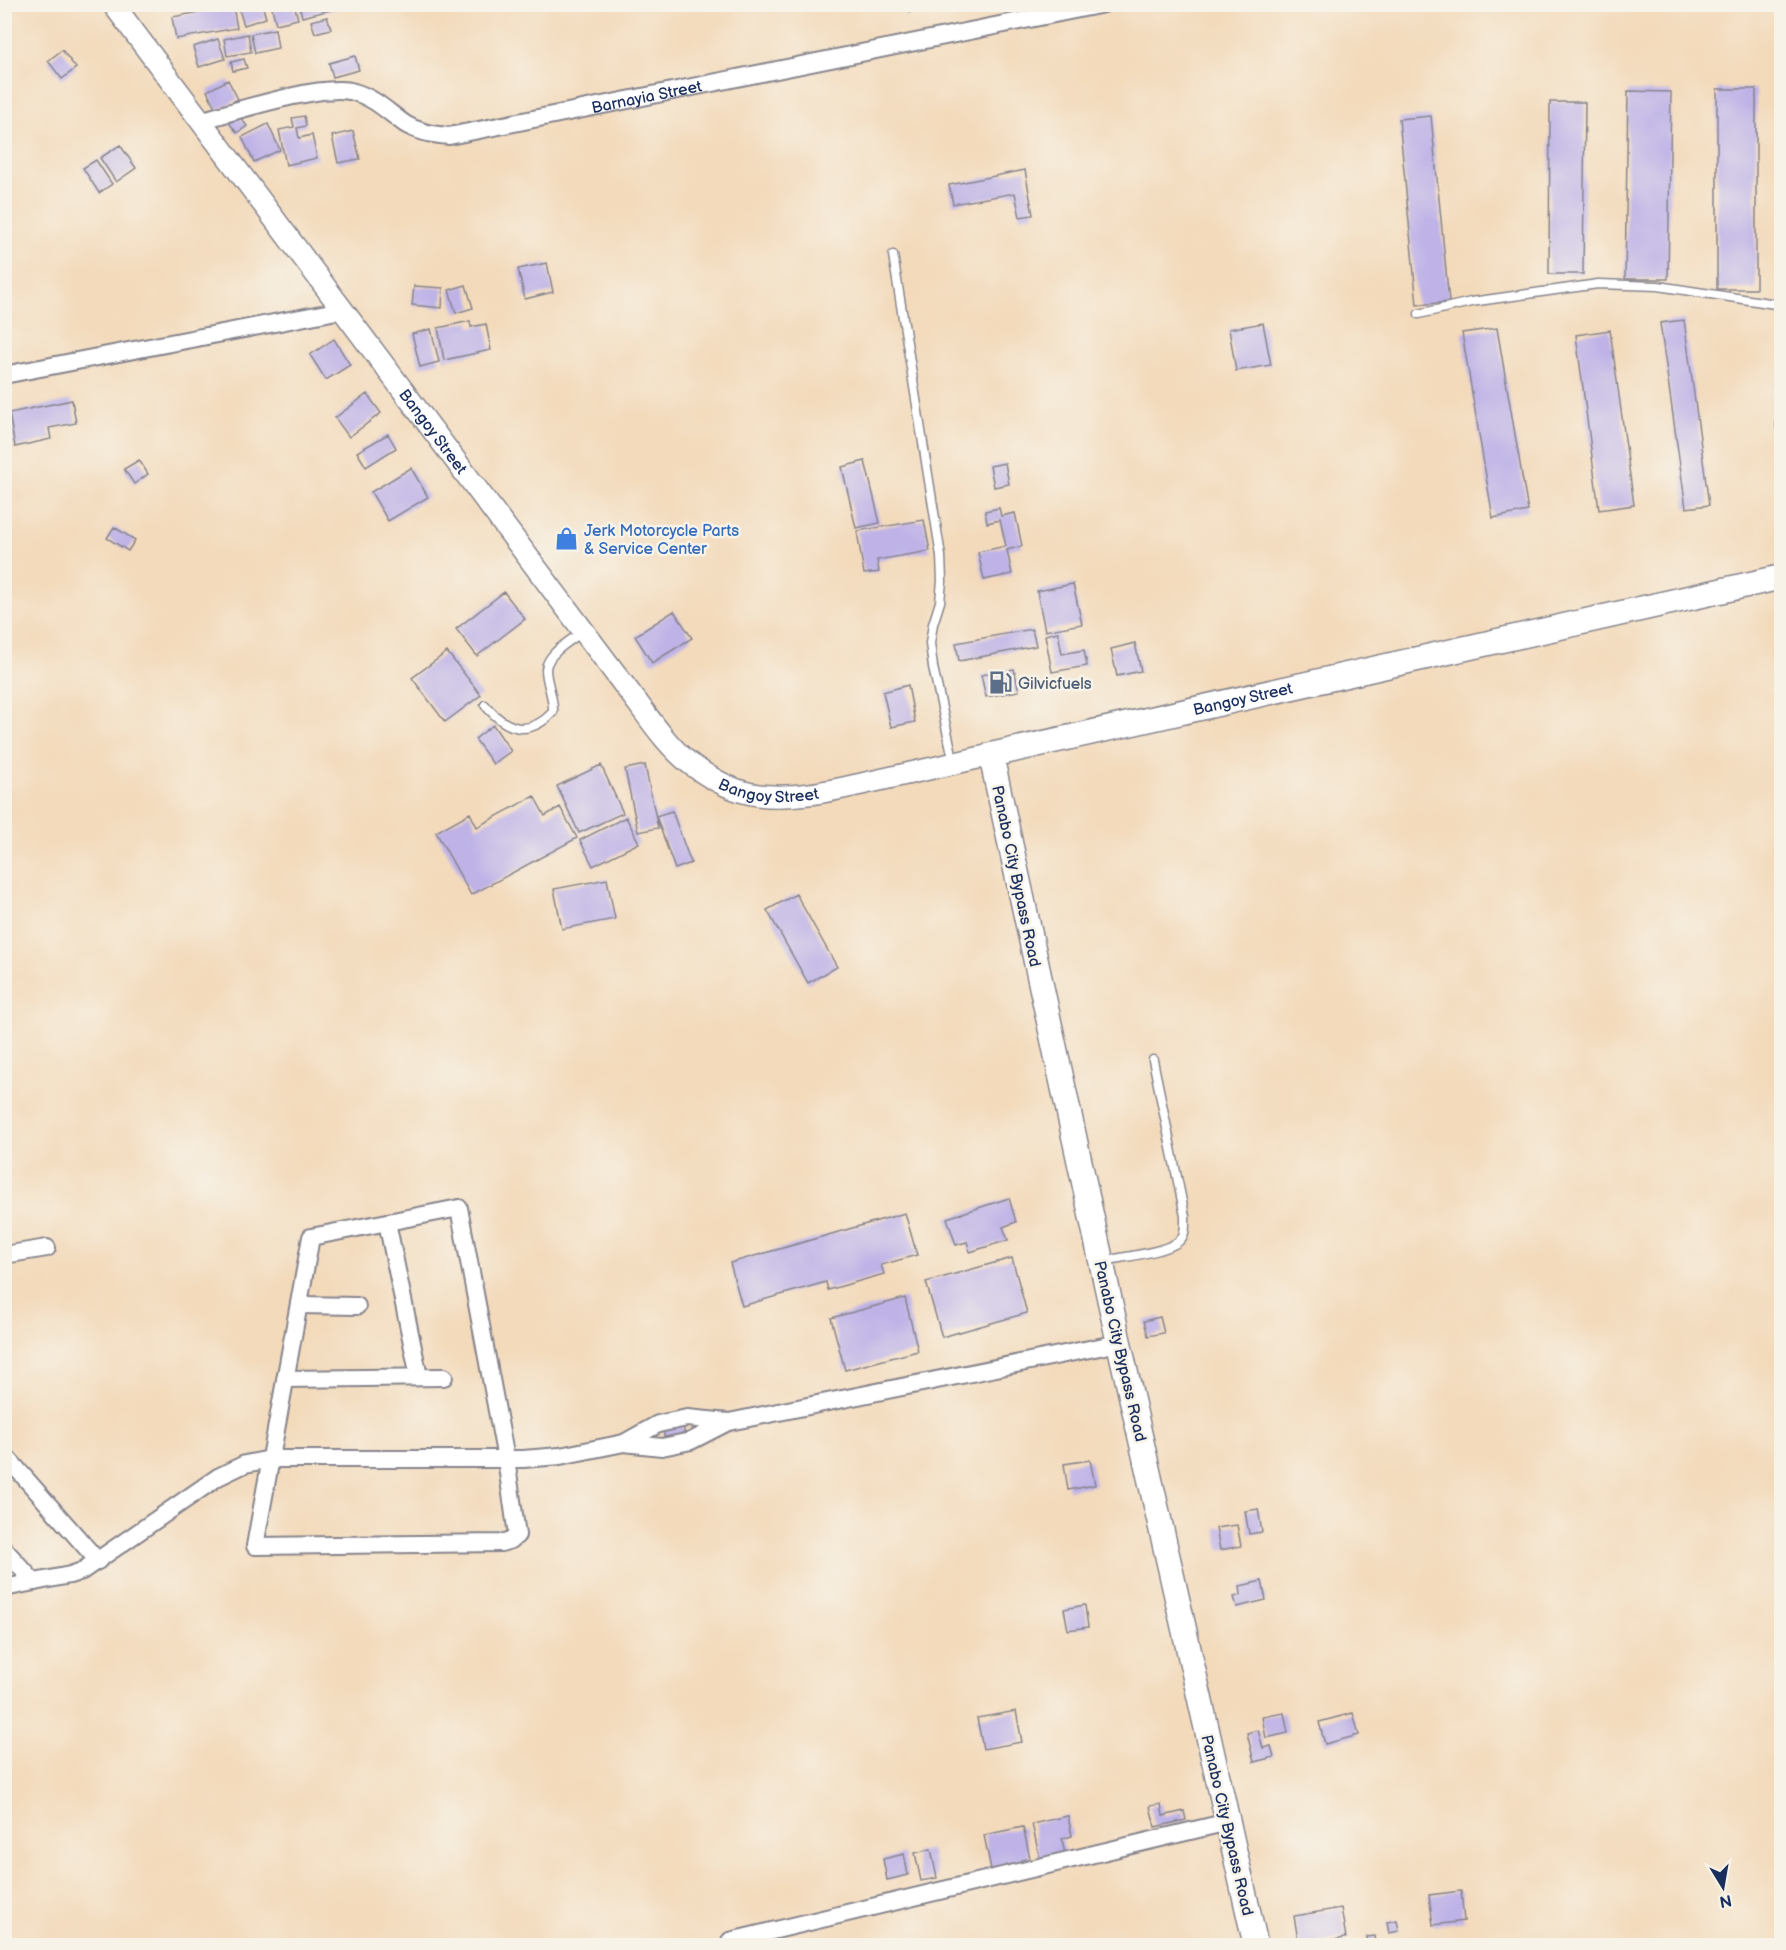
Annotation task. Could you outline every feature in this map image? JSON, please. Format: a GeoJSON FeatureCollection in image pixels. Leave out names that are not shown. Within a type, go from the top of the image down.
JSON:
{"type":"FeatureCollection","features":[{"type":"Feature","properties":{"kind":"main road","name":"Bangoy Street"},"geometry":{"type":"LineString","coordinates":[[991,755],[1782,577]]}},
{"type":"Feature","properties":{"kind":"main road","name":"Panabo City Bypass Road"},"geometry":{"type":"LineString","coordinates":[[991,755],[1119,1343],[1256,1946]]}},
{"type":"Feature","properties":{"kind":"street","name":"Bangoy Street"},"geometry":{"type":"LineString","coordinates":[[113,4],[583,631],[670,743],[691,764],[735,789],[758,795],[792,795],[828,791],[991,755]]}},
{"type":"Feature","properties":{"kind":"street","name":"Barnayia Street"},"geometry":{"type":"LineString","coordinates":[[200,121],[326,90],[352,91],[373,99],[406,125],[432,135],[449,136],[1104,4]]}},
{"type":"Feature","properties":{"kind":"street"},"geometry":{"type":"LineString","coordinates":[[4,375],[342,310]]}},
{"type":"Feature","properties":{"kind":"street"},"geometry":{"type":"LineString","coordinates":[[459,1208],[506,1459],[518,1531],[514,1538],[507,1542],[255,1546],[299,1305],[311,1237],[459,1208]]}},
{"type":"Feature","properties":{"kind":"street"},"geometry":{"type":"LineString","coordinates":[[387,1222],[419,1377]]}},
{"type":"Feature","properties":{"kind":"street"},"geometry":{"type":"LineString","coordinates":[[4,1255],[47,1248]]}},
{"type":"Feature","properties":{"kind":"street"},"geometry":{"type":"LineString","coordinates":[[299,1305],[357,1306]]}},
{"type":"Feature","properties":{"kind":"street"},"geometry":{"type":"LineString","coordinates":[[4,1588],[76,1573],[98,1561],[218,1477],[245,1464],[271,1459],[536,1459],[624,1443],[662,1447],[691,1441],[729,1422],[1119,1343]]}},
{"type":"Feature","properties":{"kind":"street"},"geometry":{"type":"LineString","coordinates":[[285,1379],[444,1377]]}},
{"type":"Feature","properties":{"kind":"street"},"geometry":{"type":"LineString","coordinates":[[624,1443],[658,1424],[672,1421],[687,1419],[729,1422]]}},
{"type":"Feature","properties":{"kind":"street"},"geometry":{"type":"LineString","coordinates":[[4,1454],[98,1561]]}},
{"type":"Feature","properties":{"kind":"street"},"geometry":{"type":"LineString","coordinates":[[4,1549],[34,1582]]}},
{"type":"Feature","properties":{"kind":"street"},"geometry":{"type":"LineString","coordinates":[[730,1941],[1228,1822]]}},
{"type":"Feature","properties":{"kind":"lane"},"geometry":{"type":"LineString","coordinates":[[893,255],[941,556],[940,602],[930,643],[954,763]]}},
{"type":"Feature","properties":{"kind":"lane"},"geometry":{"type":"LineString","coordinates":[[1419,314],[1472,302],[1598,284],[1658,286],[1782,305]]}},
{"type":"Feature","properties":{"kind":"lane"},"geometry":{"type":"LineString","coordinates":[[485,705],[511,727],[524,729],[544,722],[553,712],[554,700],[546,668],[549,658],[583,631]]}},
{"type":"Feature","properties":{"kind":"lane"},"geometry":{"type":"LineString","coordinates":[[1101,1261],[1170,1247],[1181,1239],[1186,1227],[1153,1060]]}},
{"type":"Feature","properties":{"kind":"building"},"geometry":{"type":"Polygon","coordinates":[[[247,4],[262,4],[266,18],[244,25],[238,7],[247,4]]]}},
{"type":"Feature","properties":{"kind":"building"},"geometry":{"type":"Polygon","coordinates":[[[271,4],[294,4],[298,19],[276,24],[271,4]]]}},
{"type":"Feature","properties":{"kind":"building"},"geometry":{"type":"Polygon","coordinates":[[[299,4],[339,4],[339,8],[302,17],[299,4]]]}},
{"type":"Feature","properties":{"kind":"building"},"geometry":{"type":"Polygon","coordinates":[[[908,4],[934,4],[934,5],[910,12],[908,4]]]}},
{"type":"Feature","properties":{"kind":"building"},"geometry":{"type":"Polygon","coordinates":[[[233,6],[237,28],[176,39],[172,17],[233,6]]]}},
{"type":"Feature","properties":{"kind":"building"},"geometry":{"type":"Polygon","coordinates":[[[327,17],[331,29],[315,33],[311,21],[327,17]]]}},
{"type":"Feature","properties":{"kind":"building"},"geometry":{"type":"Polygon","coordinates":[[[275,29],[278,48],[255,53],[251,34],[275,29]]]}},
{"type":"Feature","properties":{"kind":"building"},"geometry":{"type":"Polygon","coordinates":[[[248,34],[251,52],[227,56],[224,39],[248,34]]]}},
{"type":"Feature","properties":{"kind":"building"},"geometry":{"type":"Polygon","coordinates":[[[218,39],[225,59],[199,67],[193,47],[218,39]]]}},
{"type":"Feature","properties":{"kind":"building"},"geometry":{"type":"Polygon","coordinates":[[[62,50],[76,68],[62,79],[48,61],[62,50]]]}},
{"type":"Feature","properties":{"kind":"building"},"geometry":{"type":"Polygon","coordinates":[[[355,56],[359,70],[333,77],[329,63],[355,56]]]}},
{"type":"Feature","properties":{"kind":"building"},"geometry":{"type":"Polygon","coordinates":[[[244,59],[247,68],[233,71],[231,62],[244,59]]]}},
{"type":"Feature","properties":{"kind":"building"},"geometry":{"type":"Polygon","coordinates":[[[228,80],[238,99],[217,111],[207,91],[228,80]]]}},
{"type":"Feature","properties":{"kind":"building"},"geometry":{"type":"Polygon","coordinates":[[[1717,89],[1756,89],[1756,289],[1717,289],[1717,89]]]}},
{"type":"Feature","properties":{"kind":"building"},"geometry":{"type":"Polygon","coordinates":[[[1628,91],[1671,92],[1668,279],[1625,279],[1628,91]]]}},
{"type":"Feature","properties":{"kind":"building"},"geometry":{"type":"Polygon","coordinates":[[[1550,102],[1585,102],[1583,274],[1549,274],[1550,102]]]}},
{"type":"Feature","properties":{"kind":"building"},"geometry":{"type":"Polygon","coordinates":[[[237,113],[247,126],[237,133],[227,120],[237,113]]]}},
{"type":"Feature","properties":{"kind":"building"},"geometry":{"type":"Polygon","coordinates":[[[304,116],[306,126],[297,128],[299,138],[312,135],[317,158],[286,165],[279,130],[294,127],[292,118],[304,116]]]}},
{"type":"Feature","properties":{"kind":"building"},"geometry":{"type":"Polygon","coordinates":[[[1431,116],[1449,302],[1417,305],[1399,119],[1431,116]]]}},
{"type":"Feature","properties":{"kind":"building"},"geometry":{"type":"Polygon","coordinates":[[[268,124],[280,150],[254,162],[242,137],[268,124]]]}},
{"type":"Feature","properties":{"kind":"building"},"geometry":{"type":"Polygon","coordinates":[[[353,131],[360,159],[338,163],[332,136],[353,131]]]}},
{"type":"Feature","properties":{"kind":"building"},"geometry":{"type":"Polygon","coordinates":[[[120,145],[136,168],[116,182],[100,158],[120,145]]]}},
{"type":"Feature","properties":{"kind":"building"},"geometry":{"type":"Polygon","coordinates":[[[96,160],[112,184],[99,193],[83,168],[96,160]]]}},
{"type":"Feature","properties":{"kind":"building"},"geometry":{"type":"Polygon","coordinates":[[[1025,170],[1033,215],[1020,217],[1015,193],[953,204],[949,185],[1025,170]]]}},
{"type":"Feature","properties":{"kind":"building"},"geometry":{"type":"Polygon","coordinates":[[[547,263],[553,292],[525,299],[518,269],[547,263]]]}},
{"type":"Feature","properties":{"kind":"building"},"geometry":{"type":"Polygon","coordinates":[[[466,285],[473,308],[456,313],[449,290],[466,285]]]}},
{"type":"Feature","properties":{"kind":"building"},"geometry":{"type":"Polygon","coordinates":[[[414,286],[443,288],[442,308],[412,305],[414,286]]]}},
{"type":"Feature","properties":{"kind":"building"},"geometry":{"type":"Polygon","coordinates":[[[1684,320],[1709,505],[1686,508],[1660,323],[1684,320]]]}},
{"type":"Feature","properties":{"kind":"building"},"geometry":{"type":"Polygon","coordinates":[[[470,321],[471,327],[486,324],[491,350],[444,360],[438,328],[470,321]]]}},
{"type":"Feature","properties":{"kind":"building"},"geometry":{"type":"Polygon","coordinates":[[[1263,323],[1271,365],[1236,371],[1229,329],[1263,323]]]}},
{"type":"Feature","properties":{"kind":"building"},"geometry":{"type":"Polygon","coordinates":[[[1497,328],[1528,511],[1493,518],[1462,333],[1497,328]]]}},
{"type":"Feature","properties":{"kind":"building"},"geometry":{"type":"Polygon","coordinates":[[[431,329],[439,362],[420,367],[412,334],[431,329]]]}},
{"type":"Feature","properties":{"kind":"building"},"geometry":{"type":"Polygon","coordinates":[[[1610,330],[1634,505],[1599,510],[1576,335],[1610,330]]]}},
{"type":"Feature","properties":{"kind":"building"},"geometry":{"type":"Polygon","coordinates":[[[334,339],[350,365],[326,380],[310,355],[334,339]]]}},
{"type":"Feature","properties":{"kind":"building"},"geometry":{"type":"Polygon","coordinates":[[[1775,382],[1782,382],[1782,429],[1776,429],[1775,382]]]}},
{"type":"Feature","properties":{"kind":"building"},"geometry":{"type":"Polygon","coordinates":[[[367,394],[381,413],[349,437],[335,418],[367,394]]]}},
{"type":"Feature","properties":{"kind":"building"},"geometry":{"type":"Polygon","coordinates":[[[72,400],[76,423],[49,428],[51,439],[15,447],[9,413],[72,400]]]}},
{"type":"Feature","properties":{"kind":"building"},"geometry":{"type":"Polygon","coordinates":[[[388,434],[396,448],[366,467],[357,452],[388,434]]]}},
{"type":"Feature","properties":{"kind":"building"},"geometry":{"type":"Polygon","coordinates":[[[139,460],[148,474],[134,484],[124,469],[139,460]]]}},
{"type":"Feature","properties":{"kind":"building"},"geometry":{"type":"Polygon","coordinates":[[[865,461],[880,523],[856,528],[842,467],[865,461]]]}},
{"type":"Feature","properties":{"kind":"building"},"geometry":{"type":"Polygon","coordinates":[[[1005,463],[1009,484],[994,487],[990,466],[1005,463]]]}},
{"type":"Feature","properties":{"kind":"building"},"geometry":{"type":"Polygon","coordinates":[[[411,468],[428,497],[388,521],[371,492],[411,468]]]}},
{"type":"Feature","properties":{"kind":"building"},"geometry":{"type":"Polygon","coordinates":[[[999,508],[1001,516],[1015,513],[1022,546],[1007,550],[1012,574],[984,580],[978,552],[1006,546],[1000,520],[987,523],[985,511],[999,508]]]}},
{"type":"Feature","properties":{"kind":"building"},"geometry":{"type":"Polygon","coordinates":[[[924,520],[930,551],[877,560],[879,572],[864,574],[857,531],[924,520]]]}},
{"type":"Feature","properties":{"kind":"building"},"geometry":{"type":"Polygon","coordinates":[[[114,527],[135,540],[128,551],[107,538],[114,527]]]}},
{"type":"Feature","properties":{"kind":"building"},"geometry":{"type":"Polygon","coordinates":[[[1073,584],[1082,624],[1045,631],[1037,591],[1073,584]]]}},
{"type":"Feature","properties":{"kind":"building"},"geometry":{"type":"Polygon","coordinates":[[[504,592],[525,619],[477,656],[456,629],[504,592]]]}},
{"type":"Feature","properties":{"kind":"building"},"geometry":{"type":"Polygon","coordinates":[[[674,611],[692,638],[652,663],[635,636],[674,611]]]}},
{"type":"Feature","properties":{"kind":"building"},"geometry":{"type":"Polygon","coordinates":[[[1032,629],[1036,646],[959,661],[956,643],[1032,629]]]}},
{"type":"Feature","properties":{"kind":"building"},"geometry":{"type":"Polygon","coordinates":[[[1058,632],[1062,654],[1084,650],[1087,666],[1052,672],[1045,635],[1058,632]]]}},
{"type":"Feature","properties":{"kind":"building"},"geometry":{"type":"Polygon","coordinates":[[[1135,643],[1141,671],[1117,676],[1111,649],[1135,643]]]}},
{"type":"Feature","properties":{"kind":"building"},"geometry":{"type":"Polygon","coordinates":[[[447,652],[481,695],[445,722],[412,678],[447,652]]]}},
{"type":"Feature","properties":{"kind":"building","name":"Gilvicfuels"},"geometry":{"type":"Polygon","coordinates":[[[1014,669],[1019,691],[986,697],[981,675],[1014,669]]]}},
{"type":"Feature","properties":{"kind":"building"},"geometry":{"type":"Polygon","coordinates":[[[908,685],[915,722],[891,727],[883,692],[908,685]]]}},
{"type":"Feature","properties":{"kind":"building"},"geometry":{"type":"Polygon","coordinates":[[[493,725],[511,751],[493,764],[475,739],[493,725]]]}},
{"type":"Feature","properties":{"kind":"building"},"geometry":{"type":"Polygon","coordinates":[[[601,765],[623,813],[579,833],[557,786],[601,765]]]}},
{"type":"Feature","properties":{"kind":"building"},"geometry":{"type":"Polygon","coordinates":[[[645,765],[658,828],[638,832],[625,769],[645,765]]]}},
{"type":"Feature","properties":{"kind":"building"},"geometry":{"type":"Polygon","coordinates":[[[534,796],[545,816],[560,807],[577,838],[471,895],[436,832],[470,813],[477,827],[534,796]]]}},
{"type":"Feature","properties":{"kind":"building"},"geometry":{"type":"Polygon","coordinates":[[[672,811],[691,863],[675,869],[656,816],[672,811]]]}},
{"type":"Feature","properties":{"kind":"building"},"geometry":{"type":"Polygon","coordinates":[[[626,817],[639,843],[593,866],[580,840],[626,817]]]}},
{"type":"Feature","properties":{"kind":"building"},"geometry":{"type":"Polygon","coordinates":[[[607,879],[615,919],[562,929],[554,889],[607,879]]]}},
{"type":"Feature","properties":{"kind":"building"},"geometry":{"type":"Polygon","coordinates":[[[796,894],[837,967],[808,983],[767,910],[796,894]]]}},
{"type":"Feature","properties":{"kind":"building"},"geometry":{"type":"Polygon","coordinates":[[[1009,1198],[1016,1222],[1003,1227],[1008,1240],[970,1252],[967,1242],[956,1245],[947,1218],[1009,1198]]]}},
{"type":"Feature","properties":{"kind":"building"},"geometry":{"type":"Polygon","coordinates":[[[905,1213],[917,1255],[881,1265],[884,1274],[828,1290],[826,1282],[742,1306],[730,1263],[905,1213]]]}},
{"type":"Feature","properties":{"kind":"building"},"geometry":{"type":"Polygon","coordinates":[[[1012,1258],[1027,1313],[942,1337],[926,1282],[1012,1258]]]}},
{"type":"Feature","properties":{"kind":"building"},"geometry":{"type":"Polygon","coordinates":[[[905,1298],[918,1351],[845,1370],[831,1318],[905,1298]]]}},
{"type":"Feature","properties":{"kind":"building"},"geometry":{"type":"Polygon","coordinates":[[[1160,1317],[1164,1333],[1148,1336],[1144,1321],[1160,1317]]]}},
{"type":"Feature","properties":{"kind":"building"},"geometry":{"type":"Polygon","coordinates":[[[683,1425],[685,1435],[665,1440],[663,1429],[683,1425]]]}},
{"type":"Feature","properties":{"kind":"building"},"geometry":{"type":"Polygon","coordinates":[[[1090,1460],[1095,1485],[1068,1490],[1064,1464],[1090,1460]]]}},
{"type":"Feature","properties":{"kind":"building"},"geometry":{"type":"Polygon","coordinates":[[[1258,1509],[1262,1532],[1249,1534],[1245,1511],[1258,1509]]]}},
{"type":"Feature","properties":{"kind":"building"},"geometry":{"type":"Polygon","coordinates":[[[1237,1525],[1241,1546],[1220,1550],[1216,1528],[1237,1525]]]}},
{"type":"Feature","properties":{"kind":"building"},"geometry":{"type":"Polygon","coordinates":[[[1262,1581],[1266,1600],[1237,1607],[1234,1597],[1241,1595],[1240,1586],[1262,1581]]]}},
{"type":"Feature","properties":{"kind":"building"},"geometry":{"type":"Polygon","coordinates":[[[1085,1605],[1088,1627],[1068,1630],[1064,1609],[1085,1605]]]}},
{"type":"Feature","properties":{"kind":"building"},"geometry":{"type":"Polygon","coordinates":[[[1016,1711],[1022,1742],[983,1749],[977,1718],[1016,1711]]]}},
{"type":"Feature","properties":{"kind":"building"},"geometry":{"type":"Polygon","coordinates":[[[1284,1713],[1288,1733],[1266,1738],[1262,1717],[1284,1713]]]}},
{"type":"Feature","properties":{"kind":"building"},"geometry":{"type":"Polygon","coordinates":[[[1353,1713],[1359,1735],[1325,1744],[1319,1722],[1353,1713]]]}},
{"type":"Feature","properties":{"kind":"building"},"geometry":{"type":"Polygon","coordinates":[[[1258,1730],[1263,1748],[1271,1746],[1274,1757],[1254,1762],[1247,1733],[1258,1730]]]}},
{"type":"Feature","properties":{"kind":"building"},"geometry":{"type":"Polygon","coordinates":[[[1161,1804],[1163,1816],[1184,1811],[1186,1820],[1155,1827],[1150,1806],[1161,1804]]]}},
{"type":"Feature","properties":{"kind":"building"},"geometry":{"type":"Polygon","coordinates":[[[1068,1816],[1072,1836],[1062,1839],[1065,1854],[1040,1859],[1032,1824],[1068,1816]]]}},
{"type":"Feature","properties":{"kind":"building"},"geometry":{"type":"Polygon","coordinates":[[[1023,1827],[1030,1858],[1021,1860],[1022,1867],[992,1874],[984,1835],[1023,1827]]]}},
{"type":"Feature","properties":{"kind":"building"},"geometry":{"type":"Polygon","coordinates":[[[931,1849],[937,1878],[921,1881],[915,1853],[931,1849]]]}},
{"type":"Feature","properties":{"kind":"building"},"geometry":{"type":"Polygon","coordinates":[[[904,1854],[908,1875],[887,1880],[883,1859],[904,1854]]]}},
{"type":"Feature","properties":{"kind":"building"},"geometry":{"type":"Polygon","coordinates":[[[1461,1891],[1464,1921],[1433,1925],[1429,1895],[1461,1891]]]}},
{"type":"Feature","properties":{"kind":"building"},"geometry":{"type":"Polygon","coordinates":[[[1341,1908],[1346,1938],[1299,1946],[1294,1916],[1341,1908]]]}},
{"type":"Feature","properties":{"kind":"building"},"geometry":{"type":"Polygon","coordinates":[[[1397,1920],[1399,1931],[1389,1933],[1387,1922],[1397,1920]]]}},
{"type":"Feature","properties":{"kind":"building"},"geometry":{"type":"Polygon","coordinates":[[[1375,1936],[1376,1944],[1368,1946],[1367,1937],[1375,1936]]]}},
{"type":"Feature","properties":{"kind":"place","name":"Jerk Motorcycle Parts & Service Center"},"geometry":{"type":"Point","coordinates":[566,539]}},
{"type":"Feature","properties":{"kind":"place","name":"Gilvicfuels"},"geometry":{"type":"Point","coordinates":[1000,683]}}]}
